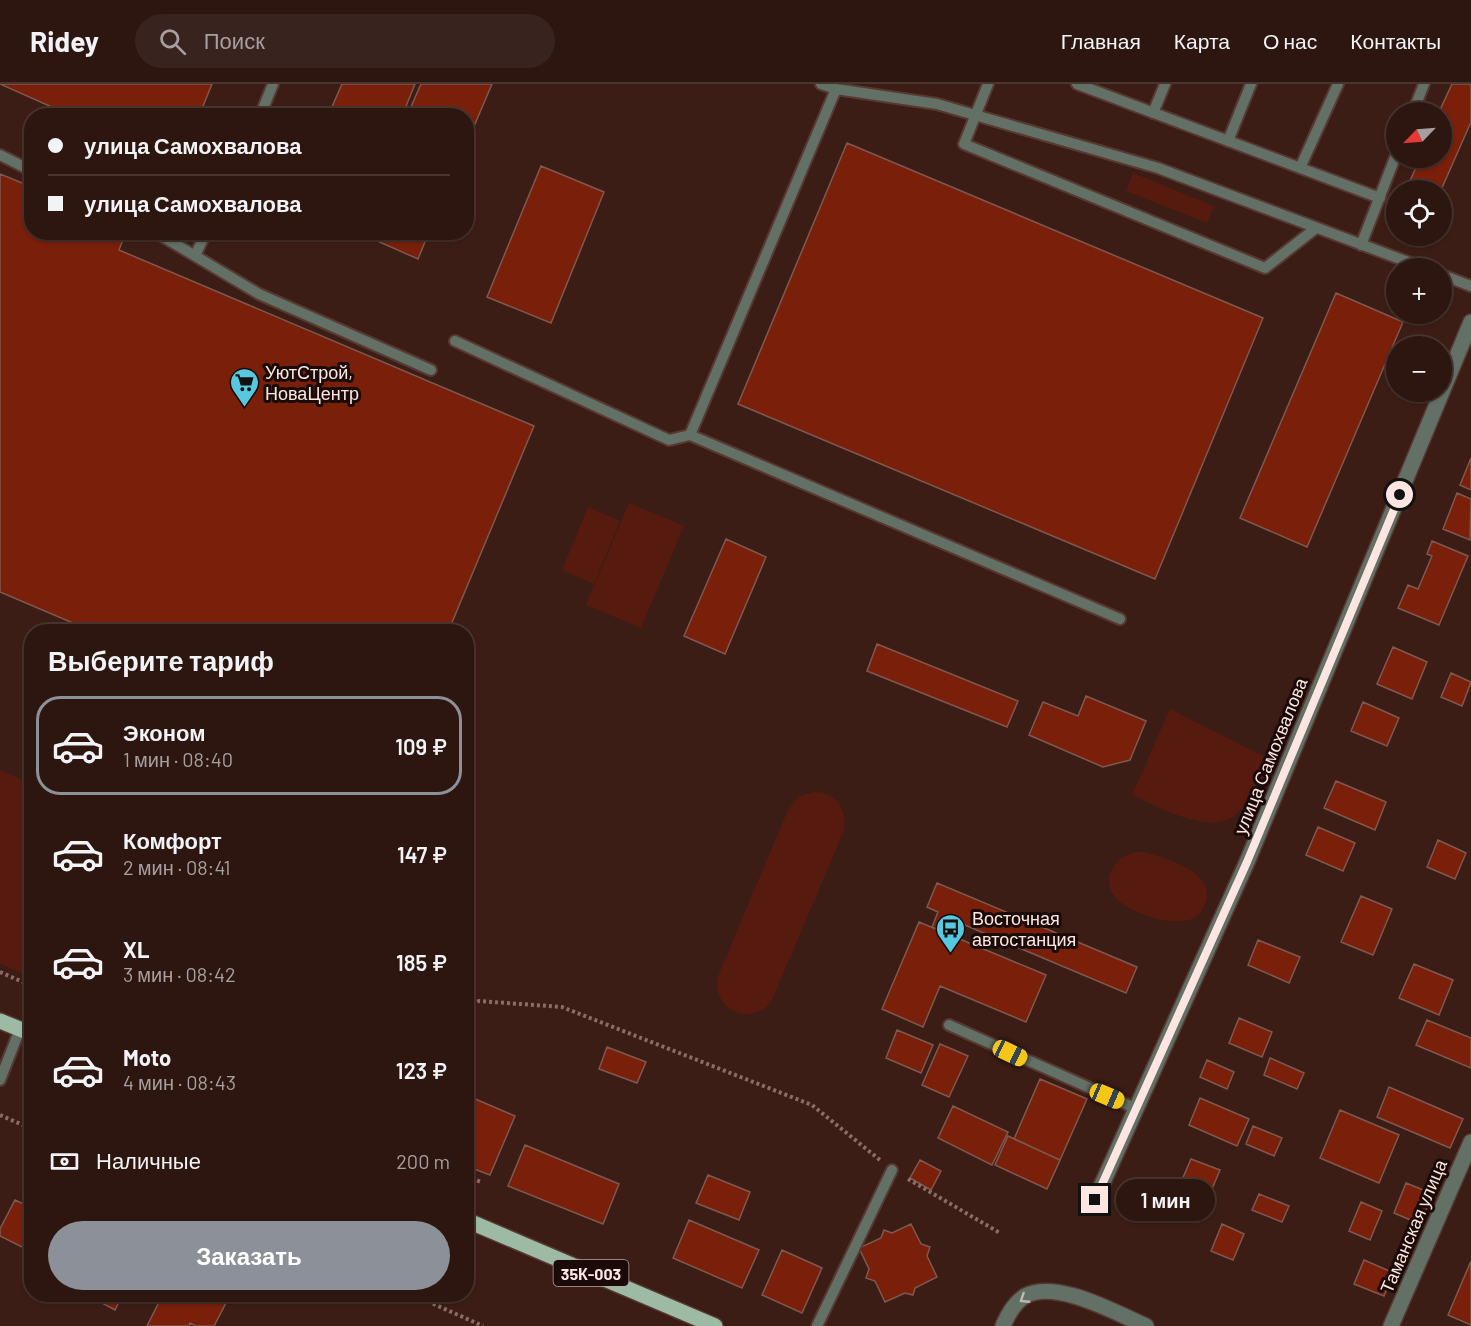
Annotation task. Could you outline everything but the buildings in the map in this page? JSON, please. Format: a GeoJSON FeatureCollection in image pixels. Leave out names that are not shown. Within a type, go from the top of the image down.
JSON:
{"type":"FeatureCollection","features":[{"type":"Feature","properties":{"kind":"main road"},"geometry":{"type":"LineString","coordinates":[[0,1021],[24,1031]]}},
{"type":"Feature","properties":{"kind":"main road","name":"35К-003"},"geometry":{"type":"LineString","coordinates":[[474,1223],[715,1326]]}},
{"type":"Feature","properties":{"kind":"street","name":"улица Самохвалова"},"geometry":{"type":"LineString","coordinates":[[1095,1200],[1247,862],[1471,322]]}},
{"type":"Feature","properties":{"kind":"street","name":"Таманская улица"},"geometry":{"type":"LineString","coordinates":[[1391,1326],[1471,1142]]}},
{"type":"Feature","properties":{"kind":"street"},"geometry":{"type":"LineString","coordinates":[[1003,1326],[1016,1304],[1024,1297],[1046,1291],[1098,1305],[1146,1326]]}},
{"type":"Feature","properties":{"kind":"lane"},"geometry":{"type":"LineString","coordinates":[[263,108],[273,84]]}},
{"type":"Feature","properties":{"kind":"lane"},"geometry":{"type":"LineString","coordinates":[[820,84],[836,89],[937,104],[1158,168],[1397,258]]}},
{"type":"Feature","properties":{"kind":"lane"},"geometry":{"type":"LineString","coordinates":[[988,84],[964,144],[1264,268],[1316,228]]}},
{"type":"Feature","properties":{"kind":"lane"},"geometry":{"type":"LineString","coordinates":[[1077,84],[1380,198]]}},
{"type":"Feature","properties":{"kind":"lane"},"geometry":{"type":"LineString","coordinates":[[1153,113],[1165,84]]}},
{"type":"Feature","properties":{"kind":"lane"},"geometry":{"type":"LineString","coordinates":[[1228,141],[1251,84]]}},
{"type":"Feature","properties":{"kind":"lane"},"geometry":{"type":"LineString","coordinates":[[1300,168],[1338,84]]}},
{"type":"Feature","properties":{"kind":"lane"},"geometry":{"type":"LineString","coordinates":[[1417,102],[1424,84]]}},
{"type":"Feature","properties":{"kind":"lane"},"geometry":{"type":"LineString","coordinates":[[690,435],[836,89]]}},
{"type":"Feature","properties":{"kind":"lane"},"geometry":{"type":"LineString","coordinates":[[0,155],[24,167]]}},
{"type":"Feature","properties":{"kind":"lane"},"geometry":{"type":"LineString","coordinates":[[1361,245],[1391,168]]}},
{"type":"Feature","properties":{"kind":"lane"},"geometry":{"type":"LineString","coordinates":[[168,240],[259,294],[431,370]]}},
{"type":"Feature","properties":{"kind":"lane"},"geometry":{"type":"LineString","coordinates":[[195,256],[202,240]]}},
{"type":"Feature","properties":{"kind":"lane"},"geometry":{"type":"LineString","coordinates":[[1452,279],[1471,286]]}},
{"type":"Feature","properties":{"kind":"lane"},"geometry":{"type":"LineString","coordinates":[[455,341],[669,440],[690,435],[1120,619]]}},
{"type":"Feature","properties":{"kind":"lane"},"geometry":{"type":"LineString","coordinates":[[949,1025],[1137,1109]]}},
{"type":"Feature","properties":{"kind":"lane"},"geometry":{"type":"LineString","coordinates":[[0,1080],[24,1036]]}},
{"type":"Feature","properties":{"kind":"lane"},"geometry":{"type":"LineString","coordinates":[[817,1326],[892,1170]]}},
{"type":"Feature","properties":{"kind":"path"},"geometry":{"type":"LineString","coordinates":[[0,972],[24,982]]}},
{"type":"Feature","properties":{"kind":"path"},"geometry":{"type":"LineString","coordinates":[[474,1003],[479,1001],[562,1007],[812,1105],[892,1170],[1000,1233]]}},
{"type":"Feature","properties":{"kind":"path"},"geometry":{"type":"LineString","coordinates":[[0,1115],[24,1126]]}},
{"type":"Feature","properties":{"kind":"path"},"geometry":{"type":"LineString","coordinates":[[474,1179],[481,1182]]}},
{"type":"Feature","properties":{"kind":"path"},"geometry":{"type":"LineString","coordinates":[[429,1302],[483,1326]]}},
{"type":"Feature","properties":{"kind":"shaded area"},"geometry":{"type":"Polygon","coordinates":[[[1133,173],[1214,206],[1207,223],[1126,191],[1133,173]]]}},
{"type":"Feature","properties":{"kind":"shaded area"},"geometry":{"type":"Polygon","coordinates":[[[629,503],[684,526],[641,628],[586,605],[629,503]]]}},
{"type":"Feature","properties":{"kind":"shaded area"},"geometry":{"type":"Polygon","coordinates":[[[588,507],[620,521],[594,584],[562,570],[588,507]]]}},
{"type":"Feature","properties":{"kind":"shaded area"},"geometry":{"type":"Polygon","coordinates":[[[1170,709],[1265,757],[1247,800],[1234,816],[1221,822],[1190,819],[1132,795],[1170,709]]]}},
{"type":"Feature","properties":{"kind":"shaded area"},"geometry":{"type":"Polygon","coordinates":[[[0,770],[24,781],[24,975],[0,963],[0,770]]]}},
{"type":"Feature","properties":{"kind":"shaded area"},"geometry":{"type":"Polygon","coordinates":[[[816,792],[830,796],[840,805],[844,818],[843,833],[771,1002],[762,1010],[752,1014],[742,1014],[725,1004],[720,996],[717,986],[719,974],[788,810],[799,796],[816,792]]]}},
{"type":"Feature","properties":{"kind":"shaded area"},"geometry":{"type":"Polygon","coordinates":[[[1143,852],[1180,864],[1201,879],[1206,889],[1206,900],[1200,913],[1182,921],[1157,919],[1132,910],[1116,898],[1109,882],[1113,867],[1126,856],[1143,852]]]}},
{"type":"Feature","properties":{"kind":"place","name":"УютСтрой, НоваЦентр"},"geometry":{"type":"Point","coordinates":[244,408]}},
{"type":"Feature","properties":{"kind":"place","name":"Восточная автостанция"},"geometry":{"type":"Point","coordinates":[951,954]}},
{"type":"Feature","properties":{"kind":"route"},"geometry":{"type":"LineString","coordinates":[[1095,1200],[1247,862],[1400,495]]}}]}
